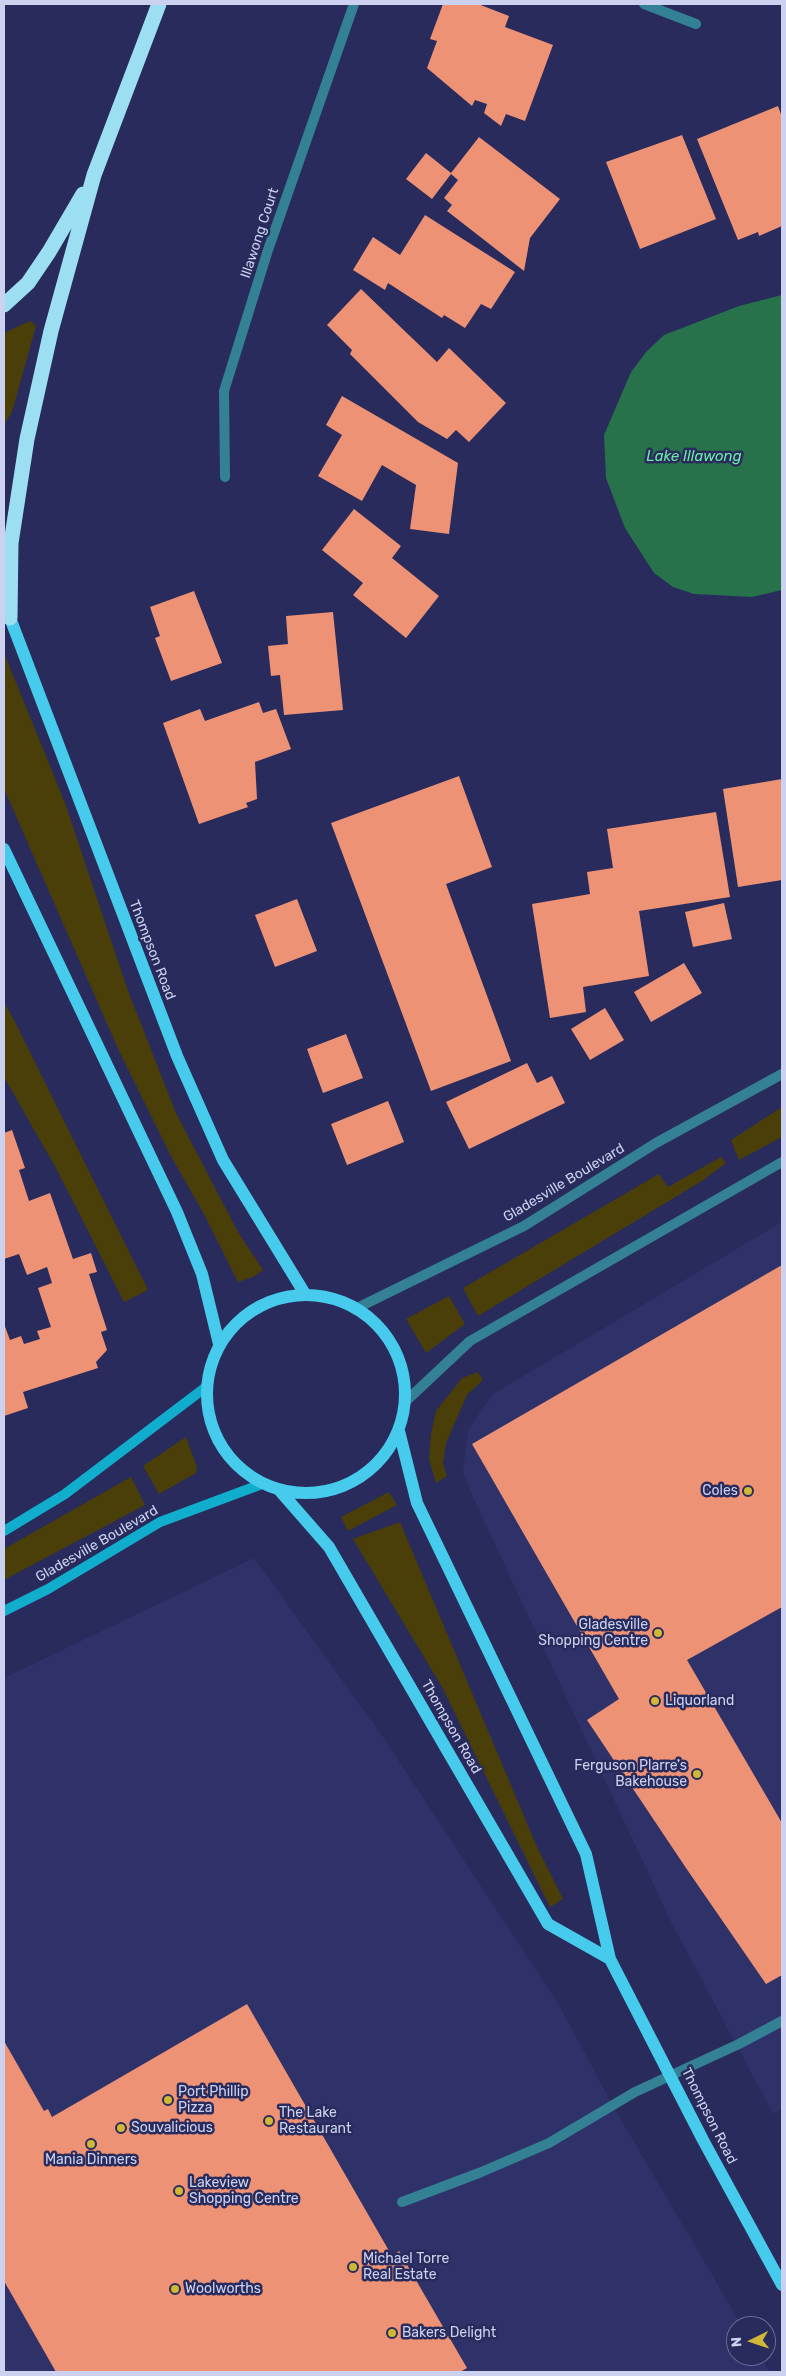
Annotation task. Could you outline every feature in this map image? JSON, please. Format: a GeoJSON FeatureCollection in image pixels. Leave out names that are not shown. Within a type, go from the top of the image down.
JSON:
{"type":"FeatureCollection","features":[{"type":"Feature","properties":{"kind":"highway"},"geometry":{"type":"LineString","coordinates":[[10,618],[11,542],[27,439],[51,331],[94,175],[159,4]]}},
{"type":"Feature","properties":{"kind":"highway"},"geometry":{"type":"LineString","coordinates":[[4,305],[28,283],[49,252],[94,175]]}},
{"type":"Feature","properties":{"kind":"main road","name":"Thompson Road"},"geometry":{"type":"LineString","coordinates":[[4,601],[176,1056],[223,1160],[305,1294]]}},
{"type":"Feature","properties":{"kind":"main road"},"geometry":{"type":"LineString","coordinates":[[4,849],[177,1212],[202,1274],[219,1344]]}},
{"type":"Feature","properties":{"kind":"main road"},"geometry":{"type":"LineString","coordinates":[[305,1294],[332,1297],[357,1308],[378,1325],[394,1348],[403,1375],[405,1402],[399,1431],[384,1456],[363,1476],[337,1489],[309,1494],[280,1491],[262,1484],[237,1467],[219,1444],[208,1416],[206,1387],[210,1365],[219,1344],[234,1323],[255,1308],[279,1298],[305,1294]]}},
{"type":"Feature","properties":{"kind":"main road"},"geometry":{"type":"LineString","coordinates":[[4,1531],[65,1494],[206,1387]]}},
{"type":"Feature","properties":{"kind":"main road","name":"Thompson Road"},"geometry":{"type":"LineString","coordinates":[[399,1431],[417,1503],[586,1854],[610,1959],[708,2148],[782,2285]]}},
{"type":"Feature","properties":{"kind":"main road","name":"Gladesville Boulevard"},"geometry":{"type":"LineString","coordinates":[[4,1610],[48,1589],[160,1522],[262,1484]]}},
{"type":"Feature","properties":{"kind":"main road","name":"Thompson Road"},"geometry":{"type":"LineString","coordinates":[[280,1491],[329,1547],[548,1924],[610,1959]]}},
{"type":"Feature","properties":{"kind":"street","name":"Illawong Court"},"geometry":{"type":"LineString","coordinates":[[225,476],[224,391],[268,250],[354,4]]}},
{"type":"Feature","properties":{"kind":"street"},"geometry":{"type":"LineString","coordinates":[[644,4],[696,24]]}},
{"type":"Feature","properties":{"kind":"street","name":"Gladesville Boulevard"},"geometry":{"type":"LineString","coordinates":[[357,1308],[524,1226],[656,1143],[782,1074]]}},
{"type":"Feature","properties":{"kind":"street"},"geometry":{"type":"LineString","coordinates":[[405,1402],[470,1341],[782,1162]]}},
{"type":"Feature","properties":{"kind":"street"},"geometry":{"type":"LineString","coordinates":[[402,2202],[479,2173],[549,2143],[635,2092],[672,2076],[782,2021]]}},
{"type":"Feature","properties":{"kind":"shaded area"},"geometry":{"type":"Polygon","coordinates":[[[30,321],[36,326],[12,412],[4,425],[4,333],[30,321]]]}},
{"type":"Feature","properties":{"kind":"shaded area"},"geometry":{"type":"Polygon","coordinates":[[[4,653],[65,803],[128,991],[176,1113],[238,1232],[263,1270],[253,1277],[238,1282],[205,1216],[172,1158],[119,1051],[5,791],[4,653]]]}},
{"type":"Feature","properties":{"kind":"shaded area"},"geometry":{"type":"Polygon","coordinates":[[[4,1003],[148,1290],[124,1302],[57,1170],[4,1077],[4,1003]]]}},
{"type":"Feature","properties":{"kind":"shaded area"},"geometry":{"type":"Polygon","coordinates":[[[782,1107],[782,1137],[739,1160],[731,1140],[782,1107]]]}},
{"type":"Feature","properties":{"kind":"shaded area"},"geometry":{"type":"Polygon","coordinates":[[[721,1157],[726,1163],[702,1181],[478,1316],[463,1288],[659,1174],[668,1187],[721,1157]]]}},
{"type":"Feature","properties":{"kind":"shaded area","name":"Gladesville Shopping Centre"},"geometry":{"type":"Polygon","coordinates":[[[782,1222],[782,2109],[773,2114],[672,1924],[463,1472],[468,1430],[493,1394],[782,1222]]]}},
{"type":"Feature","properties":{"kind":"shaded area"},"geometry":{"type":"Polygon","coordinates":[[[449,1296],[465,1324],[426,1353],[406,1319],[449,1296]]]}},
{"type":"Feature","properties":{"kind":"shaded area"},"geometry":{"type":"Polygon","coordinates":[[[478,1372],[483,1380],[467,1395],[446,1443],[443,1463],[447,1476],[436,1483],[429,1459],[431,1434],[436,1411],[462,1378],[478,1372]]]}},
{"type":"Feature","properties":{"kind":"shaded area"},"geometry":{"type":"Polygon","coordinates":[[[186,1437],[197,1467],[196,1473],[159,1494],[143,1466],[186,1437]]]}},
{"type":"Feature","properties":{"kind":"shaded area"},"geometry":{"type":"Polygon","coordinates":[[[131,1477],[145,1505],[4,1580],[4,1549],[131,1477]]]}},
{"type":"Feature","properties":{"kind":"shaded area"},"geometry":{"type":"Polygon","coordinates":[[[389,1492],[397,1505],[348,1531],[341,1517],[389,1492]]]}},
{"type":"Feature","properties":{"kind":"shaded area"},"geometry":{"type":"Polygon","coordinates":[[[400,1522],[537,1847],[563,1899],[550,1907],[442,1687],[353,1539],[400,1522]]]}},
{"type":"Feature","properties":{"kind":"shaded area"},"geometry":{"type":"Polygon","coordinates":[[[254,1558],[383,1737],[559,2005],[613,2106],[736,2316],[726,2316],[726,2366],[766,2366],[770,2372],[4,2372],[4,1678],[254,1558]]]}},
{"type":"Feature","properties":{"kind":"water","name":"Lake Illawong"},"geometry":{"type":"Polygon","coordinates":[[[782,295],[782,590],[752,597],[694,594],[673,587],[654,573],[625,528],[606,478],[604,435],[631,372],[647,351],[664,335],[739,306],[782,295]]]}},
{"type":"Feature","properties":{"kind":"building"},"geometry":{"type":"Polygon","coordinates":[[[443,4],[478,4],[509,16],[505,27],[553,45],[525,121],[506,114],[501,126],[484,113],[487,104],[475,100],[472,106],[427,68],[437,41],[430,39],[443,4]]]}},
{"type":"Feature","properties":{"kind":"building"},"geometry":{"type":"Polygon","coordinates":[[[778,106],[782,117],[782,226],[759,236],[758,232],[738,240],[697,139],[778,106]]]}},
{"type":"Feature","properties":{"kind":"building"},"geometry":{"type":"Polygon","coordinates":[[[682,135],[716,219],[640,249],[606,162],[682,135]]]}},
{"type":"Feature","properties":{"kind":"building"},"geometry":{"type":"Polygon","coordinates":[[[479,137],[560,199],[530,238],[524,271],[447,211],[452,205],[444,198],[458,180],[451,174],[432,199],[406,179],[426,153],[451,173],[479,137]]]}},
{"type":"Feature","properties":{"kind":"building"},"geometry":{"type":"Polygon","coordinates":[[[425,215],[515,272],[491,309],[481,304],[465,328],[444,315],[442,318],[388,283],[385,290],[353,270],[373,237],[400,255],[425,215]]]}},
{"type":"Feature","properties":{"kind":"building"},"geometry":{"type":"Polygon","coordinates":[[[361,289],[437,362],[449,348],[506,403],[469,442],[456,430],[447,439],[418,422],[350,354],[352,350],[327,325],[361,289]]]}},
{"type":"Feature","properties":{"kind":"building"},"geometry":{"type":"Polygon","coordinates":[[[342,396],[458,463],[449,534],[410,529],[416,485],[382,465],[362,501],[318,476],[342,435],[326,425],[342,396]]]}},
{"type":"Feature","properties":{"kind":"building"},"geometry":{"type":"Polygon","coordinates":[[[354,509],[401,546],[392,558],[439,596],[406,638],[353,595],[363,583],[322,550],[354,509]]]}},
{"type":"Feature","properties":{"kind":"building"},"geometry":{"type":"Polygon","coordinates":[[[194,591],[222,663],[171,681],[155,638],[160,636],[150,607],[194,591]]]}},
{"type":"Feature","properties":{"kind":"building"},"geometry":{"type":"Polygon","coordinates":[[[333,612],[343,710],[284,715],[280,675],[271,676],[268,646],[288,644],[286,616],[333,612]]]}},
{"type":"Feature","properties":{"kind":"building"},"geometry":{"type":"Polygon","coordinates":[[[259,702],[263,713],[276,709],[291,749],[255,762],[257,799],[246,803],[248,807],[199,824],[163,723],[200,709],[205,721],[259,702]]]}},
{"type":"Feature","properties":{"kind":"building"},"geometry":{"type":"Polygon","coordinates":[[[459,776],[492,867],[446,884],[511,1061],[431,1091],[331,823],[459,776]]]}},
{"type":"Feature","properties":{"kind":"building"},"geometry":{"type":"Polygon","coordinates":[[[782,779],[782,880],[738,887],[723,789],[782,779]]]}},
{"type":"Feature","properties":{"kind":"building"},"geometry":{"type":"Polygon","coordinates":[[[716,812],[730,897],[639,911],[649,976],[583,987],[586,1012],[550,1018],[532,904],[590,894],[587,872],[613,868],[607,829],[716,812]]]}},
{"type":"Feature","properties":{"kind":"building"},"geometry":{"type":"Polygon","coordinates":[[[297,899],[317,951],[275,967],[255,915],[297,899]]]}},
{"type":"Feature","properties":{"kind":"building"},"geometry":{"type":"Polygon","coordinates":[[[724,903],[732,939],[693,947],[685,912],[724,903]]]}},
{"type":"Feature","properties":{"kind":"building"},"geometry":{"type":"Polygon","coordinates":[[[684,963],[702,993],[651,1022],[634,992],[684,963]]]}},
{"type":"Feature","properties":{"kind":"building"},"geometry":{"type":"Polygon","coordinates":[[[605,1008],[624,1040],[590,1060],[571,1029],[605,1008]]]}},
{"type":"Feature","properties":{"kind":"building"},"geometry":{"type":"Polygon","coordinates":[[[346,1034],[363,1078],[323,1093],[307,1049],[346,1034]]]}},
{"type":"Feature","properties":{"kind":"building"},"geometry":{"type":"Polygon","coordinates":[[[527,1063],[537,1083],[552,1076],[565,1103],[469,1149],[446,1102],[527,1063]]]}},
{"type":"Feature","properties":{"kind":"building"},"geometry":{"type":"Polygon","coordinates":[[[388,1101],[404,1142],[347,1165],[331,1124],[388,1101]]]}},
{"type":"Feature","properties":{"kind":"building"},"geometry":{"type":"Polygon","coordinates":[[[12,1130],[25,1168],[19,1170],[29,1201],[50,1193],[73,1259],[91,1253],[97,1272],[89,1274],[107,1330],[101,1332],[107,1350],[96,1362],[98,1368],[23,1392],[28,1408],[4,1416],[4,1324],[10,1340],[21,1336],[24,1344],[40,1339],[37,1331],[51,1327],[38,1288],[52,1283],[47,1267],[27,1275],[19,1254],[4,1259],[4,1133],[12,1130]]]}},
{"type":"Feature","properties":{"kind":"building","name":"Gladesville Shopping Centre"},"geometry":{"type":"Polygon","coordinates":[[[782,1265],[782,1607],[687,1660],[782,1823],[782,1975],[766,1984],[587,1720],[619,1699],[472,1444],[782,1265]]]}},
{"type":"Feature","properties":{"kind":"building","name":"Lakeview Shopping Centre"},"geometry":{"type":"Polygon","coordinates":[[[247,2004],[392,2256],[399,2251],[467,2368],[460,2372],[56,2372],[4,2281],[4,2041],[44,2111],[48,2109],[52,2117],[247,2004]]]}},
{"type":"Feature","properties":{"kind":"place","name":"Coles"},"geometry":{"type":"Point","coordinates":[748,1491]}},
{"type":"Feature","properties":{"kind":"place","name":"Gladesville Shopping Centre"},"geometry":{"type":"Point","coordinates":[658,1633]}},
{"type":"Feature","properties":{"kind":"place","name":"Liquorland"},"geometry":{"type":"Point","coordinates":[655,1701]}},
{"type":"Feature","properties":{"kind":"place","name":"Ferguson Plarre's Bakehouse"},"geometry":{"type":"Point","coordinates":[697,1774]}},
{"type":"Feature","properties":{"kind":"place","name":"Port Phillip Pizza"},"geometry":{"type":"Point","coordinates":[168,2100]}},
{"type":"Feature","properties":{"kind":"place","name":"The Lake Restaurant"},"geometry":{"type":"Point","coordinates":[269,2121]}},
{"type":"Feature","properties":{"kind":"place","name":"Souvalicious"},"geometry":{"type":"Point","coordinates":[121,2128]}},
{"type":"Feature","properties":{"kind":"place","name":"Mania Dinners"},"geometry":{"type":"Point","coordinates":[91,2144]}},
{"type":"Feature","properties":{"kind":"place","name":"Lakeview Shopping Centre"},"geometry":{"type":"Point","coordinates":[179,2191]}},
{"type":"Feature","properties":{"kind":"place","name":"Michael Torre Real Estate"},"geometry":{"type":"Point","coordinates":[353,2267]}},
{"type":"Feature","properties":{"kind":"place","name":"Woolworths"},"geometry":{"type":"Point","coordinates":[175,2289]}},
{"type":"Feature","properties":{"kind":"place","name":"Bakers Delight"},"geometry":{"type":"Point","coordinates":[392,2333]}}]}
